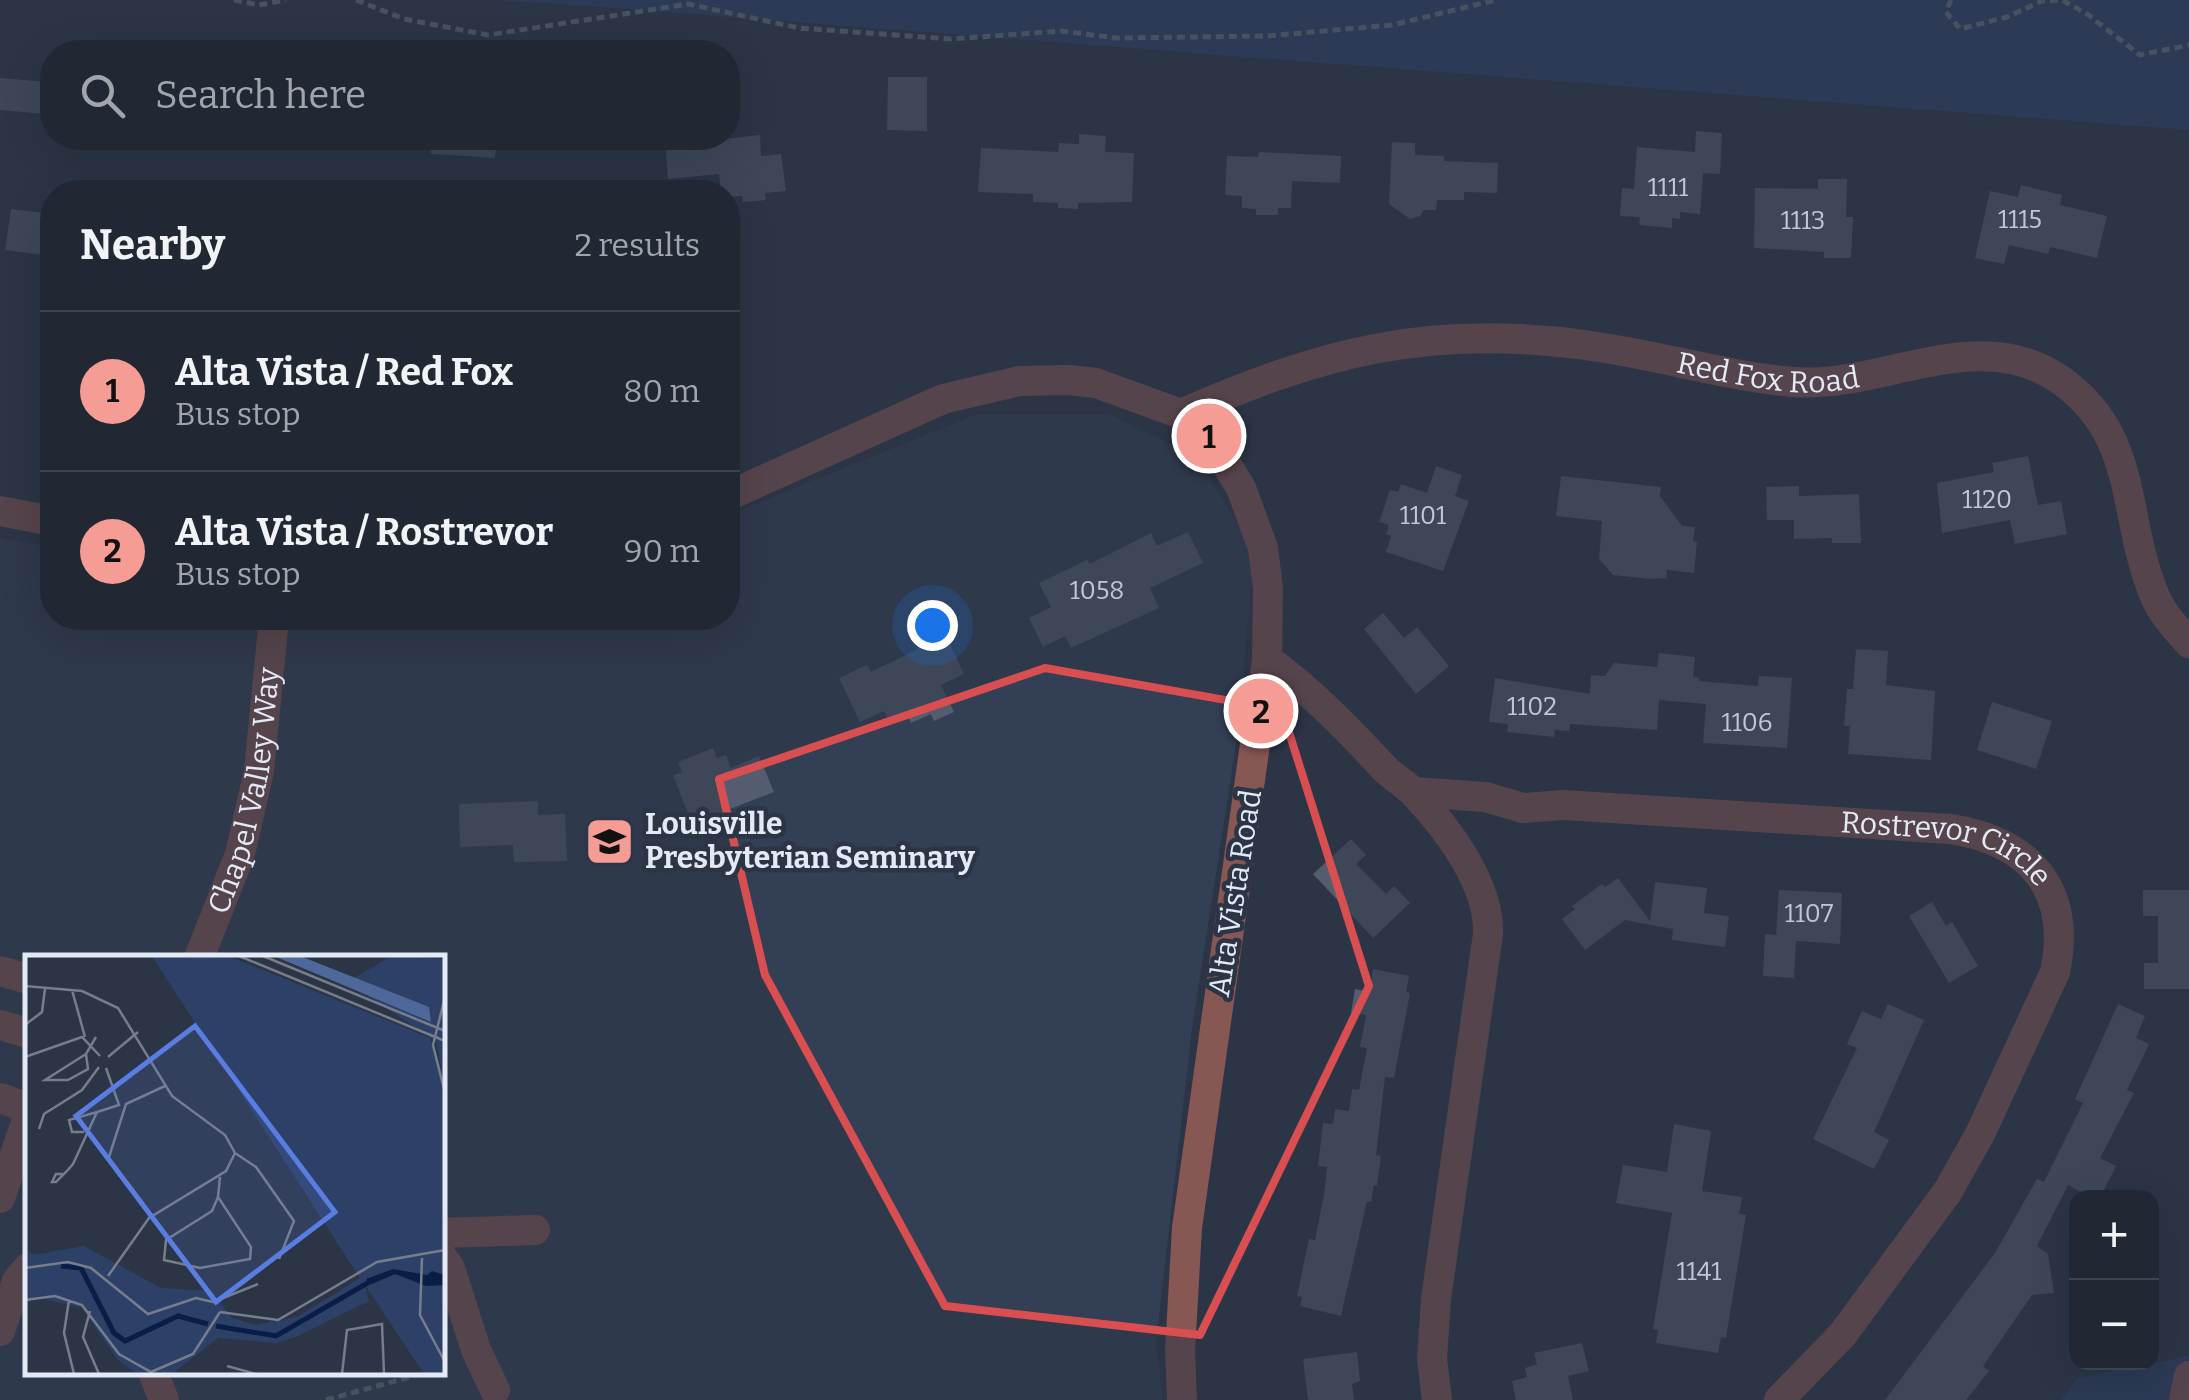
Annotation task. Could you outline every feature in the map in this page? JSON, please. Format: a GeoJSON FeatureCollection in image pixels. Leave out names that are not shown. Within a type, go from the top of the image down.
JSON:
{"type":"FeatureCollection","features":[{"type":"Feature","properties":{"kind":"street","name":"Red Fox Road"},"geometry":{"type":"LineString","coordinates":[[1181,414],[1260,379],[1350,352],[1478,337],[1556,341],[1794,382],[1837,381],[1958,357],[1992,356],[2024,362],[2060,379],[2085,400],[2112,436],[2154,597],[2189,642]]}},
{"type":"Feature","properties":{"kind":"street","name":"Alta Vista Road"},"geometry":{"type":"LineString","coordinates":[[740,491],[943,399],[1019,381],[1068,380],[1096,384],[1181,414],[1208,436],[1248,502],[1262,548],[1268,588],[1266,659],[1187,1228],[1180,1351],[1182,1400]]}},
{"type":"Feature","properties":{"kind":"street"},"geometry":{"type":"LineString","coordinates":[[0,512],[40,519]]}},
{"type":"Feature","properties":{"kind":"street","name":"Chapel Valley Way"},"geometry":{"type":"LineString","coordinates":[[200,955],[240,854],[259,772],[273,630]]}},
{"type":"Feature","properties":{"kind":"street"},"geometry":{"type":"LineString","coordinates":[[1266,659],[1302,685],[1414,792],[1477,880],[1489,916],[1436,1298],[1432,1359],[1437,1400]]}},
{"type":"Feature","properties":{"kind":"street","name":"Rostrevor Circle"},"geometry":{"type":"LineString","coordinates":[[1414,792],[1485,797],[1522,808],[1563,804],[1963,831],[1988,837],[2013,850],[2038,872],[2049,888],[2059,918],[2061,943],[2055,972],[1980,1134],[1948,1191],[1843,1334],[1779,1400]]}},
{"type":"Feature","properties":{"kind":"street"},"geometry":{"type":"LineString","coordinates":[[0,971],[25,977]]}},
{"type":"Feature","properties":{"kind":"street"},"geometry":{"type":"LineString","coordinates":[[0,1026],[25,1032]]}},
{"type":"Feature","properties":{"kind":"street"},"geometry":{"type":"LineString","coordinates":[[0,1098],[25,1107]]}},
{"type":"Feature","properties":{"kind":"street"},"geometry":{"type":"LineString","coordinates":[[3,1181],[25,1125]]}},
{"type":"Feature","properties":{"kind":"street"},"geometry":{"type":"LineString","coordinates":[[445,1233],[535,1230]]}},
{"type":"Feature","properties":{"kind":"street"},"geometry":{"type":"LineString","coordinates":[[445,1261],[494,1390]]}},
{"type":"Feature","properties":{"kind":"street"},"geometry":{"type":"LineString","coordinates":[[0,1331],[17,1281],[25,1272]]}},
{"type":"Feature","properties":{"kind":"street"},"geometry":{"type":"LineString","coordinates":[[155,1375],[164,1400]]}},
{"type":"Feature","properties":{"kind":"street"},"geometry":{"type":"LineString","coordinates":[[2184,1400],[2189,1376]]}},
{"type":"Feature","properties":{"kind":"path"},"geometry":{"type":"LineString","coordinates":[[234,0],[259,5],[286,0]]}},
{"type":"Feature","properties":{"kind":"path"},"geometry":{"type":"LineString","coordinates":[[356,0],[404,18],[488,35],[688,4],[799,28],[951,38],[1061,31],[1116,38],[1267,36],[1392,25],[1496,0]]}},
{"type":"Feature","properties":{"kind":"path"},"geometry":{"type":"LineString","coordinates":[[1951,0],[1946,12],[1960,29],[2008,17],[2042,1],[2062,0],[2140,55],[2189,45]]}},
{"type":"Feature","properties":{"kind":"path"},"geometry":{"type":"LineString","coordinates":[[326,1400],[417,1375]]}},
{"type":"Feature","properties":{"kind":"highlighted area"},"geometry":{"type":"Polygon","coordinates":[[[1045,668],[1282,710],[1369,986],[1200,1335],[945,1306],[765,975],[719,779],[1045,668]]]}},
{"type":"Feature","properties":{"kind":"shaded area"},"geometry":{"type":"Polygon","coordinates":[[[490,0],[2189,0],[2189,130],[590,6],[490,0]]]}},
{"type":"Feature","properties":{"kind":"shaded area","name":"Louisville Presbyterian Seminary"},"geometry":{"type":"Polygon","coordinates":[[[975,415],[1111,415],[1196,456],[1254,551],[1239,725],[1192,1029],[1156,1343],[1163,1400],[0,1400],[0,538],[40,545],[40,630],[740,630],[740,510],[975,415]]]}},
{"type":"Feature","properties":{"kind":"shaded area"},"geometry":{"type":"Polygon","coordinates":[[[2189,1356],[2189,1400],[2061,1400],[2078,1378],[2118,1370],[2159,1370],[2159,1362],[2189,1356]]]}},
{"type":"Feature","properties":{"kind":"building"},"geometry":{"type":"Polygon","coordinates":[[[888,77],[927,77],[927,131],[887,130],[888,77]]]}},
{"type":"Feature","properties":{"kind":"building"},"geometry":{"type":"Polygon","coordinates":[[[0,78],[40,81],[40,114],[0,110],[0,78]]]}},
{"type":"Feature","properties":{"kind":"building"},"geometry":{"type":"Polygon","coordinates":[[[1696,131],[1722,133],[1720,174],[1703,173],[1700,214],[1680,212],[1680,219],[1672,218],[1672,228],[1639,225],[1640,217],[1620,216],[1622,188],[1634,189],[1637,147],[1695,152],[1696,131]]]}},
{"type":"Feature","properties":{"kind":"building"},"geometry":{"type":"Polygon","coordinates":[[[1079,134],[1106,136],[1105,152],[1134,153],[1132,202],[1078,203],[1078,209],[1058,208],[1058,203],[1033,202],[1033,194],[978,192],[981,148],[1058,152],[1059,143],[1079,144],[1079,134]]]}},
{"type":"Feature","properties":{"kind":"building"},"geometry":{"type":"Polygon","coordinates":[[[760,135],[761,156],[781,154],[786,191],[765,193],[766,200],[743,202],[740,180],[720,180],[719,174],[668,179],[666,150],[740,150],[740,137],[760,135]]]}},
{"type":"Feature","properties":{"kind":"building"},"geometry":{"type":"Polygon","coordinates":[[[1392,142],[1415,143],[1415,155],[1444,156],[1444,161],[1498,163],[1497,193],[1464,192],[1464,200],[1437,200],[1436,210],[1424,210],[1410,219],[1389,204],[1392,142]]]}},
{"type":"Feature","properties":{"kind":"building"},"geometry":{"type":"Polygon","coordinates":[[[431,150],[496,150],[495,158],[431,154],[431,150]]]}},
{"type":"Feature","properties":{"kind":"building"},"geometry":{"type":"Polygon","coordinates":[[[1259,152],[1341,156],[1340,183],[1292,181],[1291,208],[1278,208],[1278,215],[1256,215],[1256,209],[1242,208],[1242,196],[1225,195],[1227,156],[1258,157],[1259,152]]]}},
{"type":"Feature","properties":{"kind":"building"},"geometry":{"type":"Polygon","coordinates":[[[1818,179],[1847,179],[1846,217],[1853,217],[1851,258],[1824,258],[1824,252],[1754,248],[1755,188],[1818,189],[1818,179]]]}},
{"type":"Feature","properties":{"kind":"building"},"geometry":{"type":"Polygon","coordinates":[[[2021,185],[2062,195],[2060,205],[2107,216],[2097,258],[2050,247],[2048,254],[2009,245],[2004,264],[1975,258],[1990,191],[2018,197],[2021,185]]]}},
{"type":"Feature","properties":{"kind":"building"},"geometry":{"type":"Polygon","coordinates":[[[11,209],[40,213],[40,254],[5,250],[11,209]]]}},
{"type":"Feature","properties":{"kind":"building"},"geometry":{"type":"Polygon","coordinates":[[[2028,456],[2038,505],[2061,501],[2067,534],[2015,544],[2010,520],[1942,533],[1937,483],[1994,472],[1992,463],[2028,456]]]}},
{"type":"Feature","properties":{"kind":"building"},"geometry":{"type":"Polygon","coordinates":[[[1436,466],[1462,475],[1455,496],[1469,501],[1443,571],[1386,552],[1391,536],[1386,534],[1389,525],[1379,522],[1390,490],[1398,492],[1401,484],[1427,493],[1436,466]]]}},
{"type":"Feature","properties":{"kind":"building"},"geometry":{"type":"Polygon","coordinates":[[[1561,476],[1661,487],[1660,496],[1682,526],[1695,527],[1694,573],[1667,570],[1666,578],[1650,579],[1613,575],[1599,559],[1602,521],[1556,516],[1561,476]]]}},
{"type":"Feature","properties":{"kind":"building"},"geometry":{"type":"Polygon","coordinates":[[[1799,486],[1799,496],[1859,494],[1861,543],[1832,543],[1832,538],[1794,539],[1794,520],[1767,520],[1766,487],[1799,486]]]}},
{"type":"Feature","properties":{"kind":"building"},"geometry":{"type":"Polygon","coordinates":[[[1188,532],[1203,563],[1150,588],[1159,608],[1071,648],[1065,636],[1043,647],[1029,618],[1051,607],[1039,583],[1087,560],[1090,564],[1151,533],[1157,546],[1188,532]]]}},
{"type":"Feature","properties":{"kind":"building"},"geometry":{"type":"Polygon","coordinates":[[[1383,613],[1404,638],[1417,627],[1449,666],[1416,694],[1364,629],[1383,613]]]}},
{"type":"Feature","properties":{"kind":"building"},"geometry":{"type":"Polygon","coordinates":[[[944,631],[964,674],[941,685],[954,712],[934,721],[931,714],[911,723],[906,713],[889,721],[884,711],[860,722],[839,678],[867,665],[871,672],[944,631]]]}},
{"type":"Feature","properties":{"kind":"building"},"geometry":{"type":"Polygon","coordinates":[[[1856,649],[1888,651],[1886,685],[1935,691],[1931,760],[1848,754],[1850,726],[1844,726],[1847,689],[1853,689],[1856,649]]]}},
{"type":"Feature","properties":{"kind":"building"},"geometry":{"type":"Polygon","coordinates":[[[1659,653],[1695,657],[1693,677],[1699,681],[1758,686],[1759,676],[1792,678],[1787,748],[1703,743],[1706,704],[1659,700],[1657,730],[1570,724],[1569,731],[1555,730],[1554,737],[1507,732],[1508,724],[1489,722],[1495,678],[1590,694],[1591,675],[1605,676],[1614,663],[1657,667],[1659,653]]]}},
{"type":"Feature","properties":{"kind":"building"},"geometry":{"type":"Polygon","coordinates":[[[1992,702],[2052,721],[2036,769],[1977,750],[1992,702]]]}},
{"type":"Feature","properties":{"kind":"building"},"geometry":{"type":"Polygon","coordinates":[[[713,748],[717,758],[726,755],[731,768],[759,756],[774,792],[730,809],[734,819],[714,827],[711,819],[693,826],[673,775],[682,772],[678,762],[713,748]]]}},
{"type":"Feature","properties":{"kind":"building"},"geometry":{"type":"Polygon","coordinates":[[[538,801],[538,815],[565,814],[567,861],[514,862],[513,845],[460,847],[459,804],[538,801]]]}},
{"type":"Feature","properties":{"kind":"building"},"geometry":{"type":"Polygon","coordinates":[[[1351,839],[1366,855],[1356,864],[1386,894],[1394,886],[1410,903],[1373,938],[1313,874],[1351,839]]]}},
{"type":"Feature","properties":{"kind":"building"},"geometry":{"type":"Polygon","coordinates":[[[1618,878],[1650,921],[1655,882],[1707,888],[1704,913],[1729,916],[1725,947],[1672,940],[1673,929],[1625,920],[1585,950],[1562,919],[1575,909],[1572,906],[1602,884],[1605,887],[1618,878]]]}},
{"type":"Feature","properties":{"kind":"building"},"geometry":{"type":"Polygon","coordinates":[[[1779,890],[1842,893],[1840,944],[1796,941],[1794,978],[1763,976],[1765,934],[1776,935],[1779,890]]]}},
{"type":"Feature","properties":{"kind":"building"},"geometry":{"type":"Polygon","coordinates":[[[2143,890],[2189,890],[2189,989],[2144,989],[2144,963],[2158,963],[2158,916],[2143,916],[2143,890]]]}},
{"type":"Feature","properties":{"kind":"building"},"geometry":{"type":"Polygon","coordinates":[[[1932,902],[1946,926],[1952,922],[1978,966],[1949,983],[1909,916],[1932,902]]]}},
{"type":"Feature","properties":{"kind":"building"},"geometry":{"type":"Polygon","coordinates":[[[1373,969],[1409,976],[1406,992],[1410,993],[1394,1078],[1385,1077],[1376,1155],[1381,1156],[1377,1186],[1374,1185],[1371,1202],[1367,1201],[1341,1316],[1300,1306],[1302,1297],[1297,1296],[1309,1239],[1315,1240],[1324,1195],[1327,1167],[1318,1166],[1323,1123],[1333,1124],[1335,1109],[1349,1111],[1352,1089],[1359,1090],[1367,1048],[1360,1047],[1366,1015],[1351,1013],[1355,989],[1370,992],[1373,969]]]}},
{"type":"Feature","properties":{"kind":"building"},"geometry":{"type":"Polygon","coordinates":[[[1888,1004],[1924,1020],[1874,1132],[1889,1140],[1874,1169],[1813,1139],[1857,1048],[1847,1044],[1862,1011],[1881,1019],[1888,1004]]]}},
{"type":"Feature","properties":{"kind":"building"},"geometry":{"type":"Polygon","coordinates":[[[2118,1004],[2145,1016],[2136,1038],[2149,1044],[2127,1090],[2134,1093],[2100,1158],[2116,1166],[2104,1190],[2077,1190],[2068,1185],[2037,1246],[2048,1254],[2054,1293],[2032,1295],[1983,1366],[1989,1371],[1966,1400],[1885,1400],[1995,1253],[2037,1179],[2044,1182],[2083,1103],[2075,1099],[2118,1004]]]}},
{"type":"Feature","properties":{"kind":"building"},"geometry":{"type":"Polygon","coordinates":[[[1674,1124],[1711,1131],[1702,1191],[1742,1197],[1739,1214],[1746,1215],[1726,1338],[1721,1337],[1718,1353],[1656,1343],[1658,1330],[1653,1329],[1672,1213],[1616,1203],[1623,1165],[1667,1172],[1674,1124]]]}},
{"type":"Feature","properties":{"kind":"building"},"geometry":{"type":"Polygon","coordinates":[[[1582,1343],[1589,1371],[1568,1376],[1573,1400],[1516,1400],[1512,1381],[1527,1377],[1525,1368],[1537,1364],[1534,1353],[1582,1343]]]}},
{"type":"Feature","properties":{"kind":"building"},"geometry":{"type":"Polygon","coordinates":[[[1357,1352],[1360,1381],[1352,1384],[1354,1400],[1308,1400],[1303,1359],[1357,1352]]]}},
{"type":"Feature","properties":{"kind":"place","name":"Alta Vista / Red Fox"},"geometry":{"type":"Point","coordinates":[1209,436]}},
{"type":"Feature","properties":{"kind":"place","name":"Alta Vista / Rostrevor"},"geometry":{"type":"Point","coordinates":[1261,711]}},
{"type":"Feature","properties":{"kind":"place","name":"Louisville Presbyterian Seminary"},"geometry":{"type":"Point","coordinates":[610,841]}}]}
